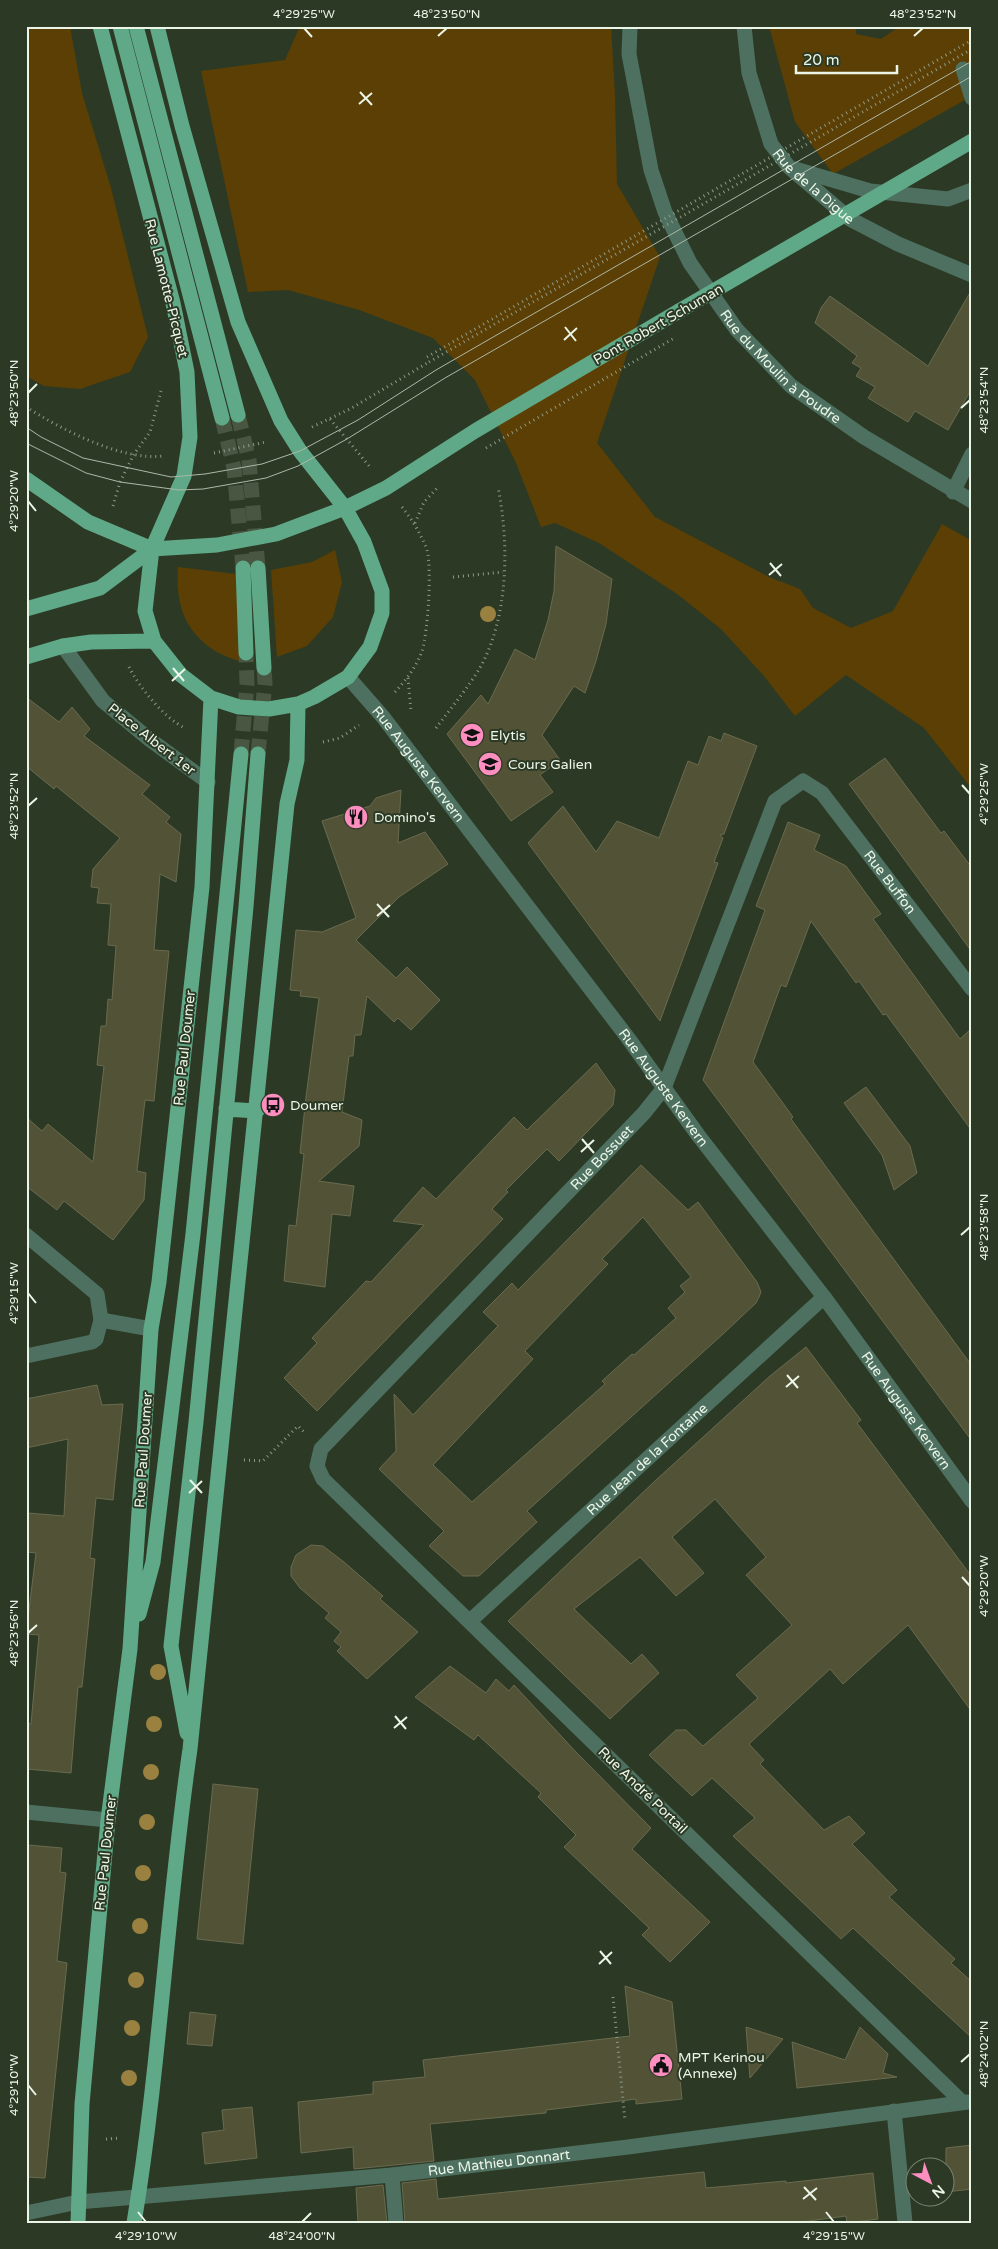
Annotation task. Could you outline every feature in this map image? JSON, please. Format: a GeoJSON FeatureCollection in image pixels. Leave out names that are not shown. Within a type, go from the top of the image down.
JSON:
{"type":"FeatureCollection","features":[{"type":"Feature","properties":{"kind":"main road","name":"Rue Lamotte-Picquet"},"geometry":{"type":"LineString","coordinates":[[100,26],[173,303],[187,372],[190,437],[184,476],[152,549]]}},
{"type":"Feature","properties":{"kind":"main road","name":"Rue Lamotte-Picquet"},"geometry":{"type":"LineString","coordinates":[[120,26],[222,418]]}},
{"type":"Feature","properties":{"kind":"main road"},"geometry":{"type":"LineString","coordinates":[[136,26],[238,415]]}},
{"type":"Feature","properties":{"kind":"main road"},"geometry":{"type":"LineString","coordinates":[[152,549],[145,611],[154,641],[181,675],[211,698],[240,707],[269,709],[298,704],[314,698],[348,677],[370,647],[382,613],[382,591],[364,542],[345,508],[290,436],[281,421],[238,322],[182,126],[157,26]]}},
{"type":"Feature","properties":{"kind":"main road","name":"Pont Robert Schuman"},"geometry":{"type":"LineString","coordinates":[[345,508],[386,488],[475,432],[972,141]]}},
{"type":"Feature","properties":{"kind":"main road"},"geometry":{"type":"LineString","coordinates":[[26,479],[88,522],[152,549],[217,545],[276,534],[345,508]]}},
{"type":"Feature","properties":{"kind":"main road"},"geometry":{"type":"LineString","coordinates":[[26,609],[100,588],[152,549]]}},
{"type":"Feature","properties":{"kind":"main road"},"geometry":{"type":"LineString","coordinates":[[246,653],[250,568],[264,668]]}},
{"type":"Feature","properties":{"kind":"main road"},"geometry":{"type":"LineString","coordinates":[[26,657],[63,646],[99,641],[154,641]]}},
{"type":"Feature","properties":{"kind":"main road","name":"Rue Paul Doumer"},"geometry":{"type":"LineString","coordinates":[[78,2223],[82,2104],[108,1820],[130,1649],[151,1329],[159,1282],[201,896],[211,698]]}},
{"type":"Feature","properties":{"kind":"main road"},"geometry":{"type":"LineString","coordinates":[[134,2223],[148,2136],[181,1815],[190,1749],[257,1111],[287,804],[297,760],[298,704]]}},
{"type":"Feature","properties":{"kind":"main road"},"geometry":{"type":"LineString","coordinates":[[130,1649],[153,1562],[194,1234],[242,754]]}},
{"type":"Feature","properties":{"kind":"main road"},"geometry":{"type":"LineString","coordinates":[[190,1749],[171,1646],[196,1422],[246,906],[258,754]]}},
{"type":"Feature","properties":{"kind":"main road"},"geometry":{"type":"LineString","coordinates":[[226,1109],[257,1111]]}},
{"type":"Feature","properties":{"kind":"street","name":"Rue du Moulin à Poudre"},"geometry":{"type":"LineString","coordinates":[[630,26],[629,54],[651,170],[665,212],[690,263],[737,330],[790,386],[864,437],[953,492],[972,501]]}},
{"type":"Feature","properties":{"kind":"street","name":"Rue de la Digue"},"geometry":{"type":"LineString","coordinates":[[744,26],[749,73],[771,144],[789,167],[850,219],[898,244],[972,275]]}},
{"type":"Feature","properties":{"kind":"street"},"geometry":{"type":"LineString","coordinates":[[963,70],[972,98]]}},
{"type":"Feature","properties":{"kind":"street"},"geometry":{"type":"LineString","coordinates":[[789,167],[870,191],[948,199],[972,190]]}},
{"type":"Feature","properties":{"kind":"street"},"geometry":{"type":"LineString","coordinates":[[953,492],[972,454]]}},
{"type":"Feature","properties":{"kind":"street","name":"Place Albert 1er"},"geometry":{"type":"LineString","coordinates":[[63,646],[103,701],[149,740],[208,782]]}},
{"type":"Feature","properties":{"kind":"street","name":"Rue Auguste Kervern"},"geometry":{"type":"LineString","coordinates":[[348,677],[376,710],[824,1297],[972,1501]]}},
{"type":"Feature","properties":{"kind":"street","name":"Rue Bossuet"},"geometry":{"type":"LineString","coordinates":[[323,1479],[317,1466],[321,1449],[644,1113],[664,1088],[775,801],[803,781]]}},
{"type":"Feature","properties":{"kind":"street","name":"Rue Buffon"},"geometry":{"type":"LineString","coordinates":[[803,781],[822,792],[972,989]]}},
{"type":"Feature","properties":{"kind":"street"},"geometry":{"type":"LineString","coordinates":[[26,1235],[97,1294],[101,1320],[96,1339],[92,1342],[26,1356]]}},
{"type":"Feature","properties":{"kind":"street","name":"Rue Jean de la Fontaine"},"geometry":{"type":"LineString","coordinates":[[470,1620],[824,1297]]}},
{"type":"Feature","properties":{"kind":"street"},"geometry":{"type":"LineString","coordinates":[[101,1320],[151,1329]]}},
{"type":"Feature","properties":{"kind":"street","name":"Rue André Portail"},"geometry":{"type":"LineString","coordinates":[[323,1479],[967,2102]]}},
{"type":"Feature","properties":{"kind":"street"},"geometry":{"type":"LineString","coordinates":[[26,1812],[108,1820]]}},
{"type":"Feature","properties":{"kind":"street","name":"Rue Mathieu Donnart"},"geometry":{"type":"LineString","coordinates":[[26,2213],[78,2202],[392,2175],[628,2147],[967,2102]]}},
{"type":"Feature","properties":{"kind":"street"},"geometry":{"type":"LineString","coordinates":[[894,2111],[905,2223]]}},
{"type":"Feature","properties":{"kind":"street"},"geometry":{"type":"LineString","coordinates":[[392,2175],[396,2223]]}},
{"type":"Feature","properties":{"kind":"path"},"geometry":{"type":"LineString","coordinates":[[427,356],[972,40]]}},
{"type":"Feature","properties":{"kind":"path"},"geometry":{"type":"LineString","coordinates":[[330,419],[972,49]]}},
{"type":"Feature","properties":{"kind":"path"},"geometry":{"type":"LineString","coordinates":[[26,407],[58,427],[119,451],[159,456]]}},
{"type":"Feature","properties":{"kind":"path"},"geometry":{"type":"LineString","coordinates":[[134,454],[150,432]]}},
{"type":"Feature","properties":{"kind":"path"},"geometry":{"type":"LineString","coordinates":[[436,728],[481,666],[494,633],[503,589],[504,516],[498,486]]}},
{"type":"Feature","properties":{"kind":"path"},"geometry":{"type":"LineString","coordinates":[[319,742],[340,738],[353,731],[408,678],[422,650],[429,590],[427,552],[415,523]]}},
{"type":"Feature","properties":{"kind":"path"},"geometry":{"type":"LineString","coordinates":[[453,577],[503,572]]}},
{"type":"Feature","properties":{"kind":"path"},"geometry":{"type":"LineString","coordinates":[[263,1461],[298,1426]]}},
{"type":"Feature","properties":{"kind":"path"},"geometry":{"type":"LineString","coordinates":[[613,1997],[625,2121]]}},
{"type":"Feature","properties":{"kind":"path"},"geometry":{"type":"LineString","coordinates":[[106,2139],[126,2138]]}},
{"type":"Feature","properties":{"kind":"shaded area"},"geometry":{"type":"Polygon","coordinates":[[[26,26],[70,26],[82,93],[111,188],[148,337],[130,372],[80,389],[44,386],[26,376],[26,26]]]}},
{"type":"Feature","properties":{"kind":"shaded area"},"geometry":{"type":"Polygon","coordinates":[[[300,26],[611,26],[617,184],[660,257],[597,443],[655,517],[769,577],[800,589],[813,608],[851,628],[893,611],[942,524],[972,541],[972,789],[924,728],[846,675],[795,716],[764,676],[721,629],[677,594],[599,543],[555,523],[541,527],[516,463],[475,380],[433,338],[359,310],[288,290],[248,292],[201,71],[285,60],[300,26]]]}},
{"type":"Feature","properties":{"kind":"shaded area"},"geometry":{"type":"Polygon","coordinates":[[[769,26],[856,26],[856,34],[881,39],[900,26],[972,26],[972,96],[833,174],[795,122],[769,26]]]}},
{"type":"Feature","properties":{"kind":"shaded area"},"geometry":{"type":"Polygon","coordinates":[[[335,550],[342,582],[333,617],[307,646],[277,657],[271,570],[312,562],[335,550]]]}},
{"type":"Feature","properties":{"kind":"shaded area"},"geometry":{"type":"Polygon","coordinates":[[[178,567],[236,574],[241,662],[212,649],[202,641],[188,623],[180,603],[178,567]]]}},
{"type":"Feature","properties":{"kind":"building"},"geometry":{"type":"Polygon","coordinates":[[[972,289],[972,388],[948,430],[915,411],[908,422],[868,398],[875,387],[856,376],[861,368],[852,363],[857,356],[815,323],[821,308],[830,296],[928,366],[972,289]]]}},
{"type":"Feature","properties":{"kind":"building"},"geometry":{"type":"Polygon","coordinates":[[[556,546],[612,579],[606,624],[585,693],[574,686],[542,735],[560,760],[540,775],[553,792],[511,821],[447,734],[481,695],[488,704],[515,649],[535,660],[548,620],[554,591],[556,546]]]}},
{"type":"Feature","properties":{"kind":"building"},"geometry":{"type":"Polygon","coordinates":[[[26,697],[59,722],[72,707],[90,729],[84,736],[150,785],[142,794],[170,817],[166,822],[181,834],[176,882],[160,874],[154,950],[169,951],[154,1101],[145,1100],[137,1171],[146,1173],[144,1200],[113,1240],[64,1201],[57,1210],[26,1186],[26,1117],[42,1131],[48,1124],[93,1162],[104,1066],[97,1065],[101,1026],[106,1026],[108,999],[112,1000],[116,946],[108,945],[111,904],[97,903],[99,888],[91,887],[93,869],[120,838],[56,786],[54,789],[26,766],[26,697]]]}},
{"type":"Feature","properties":{"kind":"building"},"geometry":{"type":"Polygon","coordinates":[[[724,733],[757,746],[724,834],[720,835],[723,838],[714,862],[718,863],[660,1021],[528,843],[563,806],[596,852],[617,821],[659,838],[688,761],[698,765],[709,736],[721,741],[724,733]]]}},
{"type":"Feature","properties":{"kind":"building"},"geometry":{"type":"Polygon","coordinates":[[[885,758],[941,833],[944,831],[972,868],[972,952],[849,784],[885,758]]]}},
{"type":"Feature","properties":{"kind":"building"},"geometry":{"type":"Polygon","coordinates":[[[401,790],[398,843],[425,832],[448,864],[399,897],[356,940],[396,978],[407,967],[440,1000],[411,1030],[398,1018],[394,1022],[367,996],[361,1035],[355,1035],[353,1056],[349,1056],[342,1112],[362,1120],[359,1146],[319,1181],[354,1186],[350,1216],[332,1214],[325,1287],[284,1281],[289,1225],[296,1226],[304,1154],[300,1153],[319,998],[300,996],[301,991],[290,990],[296,930],[322,932],[356,918],[322,821],[370,806],[376,798],[401,790]]]}},
{"type":"Feature","properties":{"kind":"building"},"geometry":{"type":"Polygon","coordinates":[[[788,822],[820,835],[814,850],[846,866],[881,914],[873,919],[960,1039],[972,1028],[972,1131],[886,1014],[883,1015],[859,981],[856,983],[811,921],[786,987],[781,985],[753,1062],[793,1117],[791,1119],[972,1366],[972,1441],[703,1080],[765,910],[756,906],[788,822]]]}},
{"type":"Feature","properties":{"kind":"building"},"geometry":{"type":"Polygon","coordinates":[[[596,1063],[615,1090],[613,1105],[559,1161],[547,1149],[506,1190],[508,1192],[492,1209],[503,1219],[317,1411],[284,1378],[317,1343],[312,1338],[366,1281],[371,1282],[424,1225],[393,1221],[423,1187],[436,1199],[514,1117],[527,1130],[596,1063]]]}},
{"type":"Feature","properties":{"kind":"building"},"geometry":{"type":"Polygon","coordinates":[[[866,1087],[910,1146],[917,1173],[894,1190],[882,1155],[844,1103],[866,1087]]]}},
{"type":"Feature","properties":{"kind":"building"},"geometry":{"type":"Polygon","coordinates":[[[641,1165],[688,1210],[698,1202],[757,1282],[761,1292],[756,1303],[723,1334],[527,1511],[537,1522],[479,1576],[463,1576],[429,1546],[444,1531],[379,1469],[396,1451],[394,1394],[413,1415],[498,1326],[483,1312],[512,1283],[518,1290],[641,1165]],[[643,1217],[602,1259],[608,1264],[525,1351],[533,1359],[433,1465],[472,1502],[605,1384],[602,1381],[676,1318],[668,1308],[685,1292],[680,1286],[691,1277],[643,1217]]]}},
{"type":"Feature","properties":{"kind":"building"},"geometry":{"type":"Polygon","coordinates":[[[806,1347],[861,1420],[857,1423],[972,1577],[972,1712],[908,1625],[843,1684],[830,1669],[749,1744],[764,1760],[760,1764],[824,1830],[849,1816],[865,1833],[852,1844],[897,1890],[889,1897],[955,1959],[951,1963],[972,1982],[972,2038],[853,1928],[841,1939],[733,1836],[755,1818],[712,1778],[692,1796],[649,1755],[676,1730],[686,1730],[703,1746],[758,1698],[736,1675],[792,1625],[746,1575],[766,1557],[715,1499],[672,1537],[704,1573],[676,1596],[640,1557],[574,1609],[631,1664],[642,1654],[659,1673],[610,1719],[508,1621],[656,1480],[770,1376],[806,1347]]]}},
{"type":"Feature","properties":{"kind":"building"},"geometry":{"type":"Polygon","coordinates":[[[97,1385],[102,1405],[123,1404],[113,1500],[96,1498],[90,1558],[95,1559],[82,1687],[78,1687],[71,1773],[26,1769],[26,1723],[31,1724],[39,1635],[26,1634],[36,1553],[26,1552],[28,1513],[64,1516],[68,1439],[26,1448],[26,1399],[97,1385]]]}},
{"type":"Feature","properties":{"kind":"building"},"geometry":{"type":"Polygon","coordinates":[[[311,1545],[323,1546],[344,1562],[383,1596],[380,1599],[418,1632],[367,1679],[337,1651],[341,1647],[334,1641],[341,1632],[325,1618],[329,1613],[300,1588],[291,1576],[291,1567],[296,1555],[311,1545]]]}},
{"type":"Feature","properties":{"kind":"building"},"geometry":{"type":"Polygon","coordinates":[[[450,1666],[486,1693],[496,1679],[509,1691],[514,1685],[575,1751],[651,1828],[632,1849],[710,1922],[670,1962],[642,1935],[649,1928],[564,1847],[576,1835],[538,1797],[541,1793],[478,1735],[474,1740],[415,1697],[450,1666]]]}},
{"type":"Feature","properties":{"kind":"building"},"geometry":{"type":"Polygon","coordinates":[[[213,1784],[258,1789],[243,1944],[197,1939],[213,1784]]]}},
{"type":"Feature","properties":{"kind":"building"},"geometry":{"type":"Polygon","coordinates":[[[28,1845],[62,1848],[60,1872],[66,1873],[57,1961],[67,1963],[45,2178],[26,2177],[28,1845]]]}},
{"type":"Feature","properties":{"kind":"building"},"geometry":{"type":"Polygon","coordinates":[[[625,1986],[672,2002],[682,2099],[636,2104],[636,2099],[546,2110],[546,2113],[430,2124],[434,2161],[354,2169],[353,2147],[301,2153],[298,2102],[373,2094],[373,2082],[425,2077],[423,2060],[630,2036],[625,1986]]]}},
{"type":"Feature","properties":{"kind":"building"},"geometry":{"type":"Polygon","coordinates":[[[190,2012],[216,2015],[212,2046],[187,2044],[190,2012]]]}},
{"type":"Feature","properties":{"kind":"building"},"geometry":{"type":"Polygon","coordinates":[[[746,2027],[783,2039],[750,2078],[746,2027]]]}},
{"type":"Feature","properties":{"kind":"building"},"geometry":{"type":"Polygon","coordinates":[[[860,2027],[888,2054],[883,2073],[897,2077],[797,2088],[792,2042],[845,2060],[860,2027]]]}},
{"type":"Feature","properties":{"kind":"building"},"geometry":{"type":"Polygon","coordinates":[[[252,2107],[257,2158],[205,2164],[202,2133],[224,2130],[222,2110],[252,2107]]]}},
{"type":"Feature","properties":{"kind":"building"},"geometry":{"type":"Polygon","coordinates":[[[972,2145],[972,2189],[956,2191],[956,2156],[946,2156],[946,2148],[972,2145]]]}},
{"type":"Feature","properties":{"kind":"building"},"geometry":{"type":"Polygon","coordinates":[[[704,2172],[706,2188],[786,2181],[786,2183],[873,2173],[878,2219],[847,2223],[846,2216],[794,2223],[405,2223],[402,2183],[436,2179],[438,2199],[704,2172]]]}},
{"type":"Feature","properties":{"kind":"building"},"geometry":{"type":"Polygon","coordinates":[[[383,2185],[387,2223],[358,2223],[356,2188],[383,2185]]]}},
{"type":"Feature","properties":{"kind":"tunnel"},"geometry":{"type":"LineString","coordinates":[[238,415],[249,460],[258,568]]}},
{"type":"Feature","properties":{"kind":"tunnel"},"geometry":{"type":"LineString","coordinates":[[222,418],[234,468],[243,568]]}},
{"type":"Feature","properties":{"kind":"tunnel"},"geometry":{"type":"LineString","coordinates":[[241,754],[247,684],[246,653]]}},
{"type":"Feature","properties":{"kind":"tunnel"},"geometry":{"type":"LineString","coordinates":[[258,754],[265,683],[264,668]]}},
{"type":"Feature","properties":{"kind":"tram line"},"geometry":{"type":"LineString","coordinates":[[26,427],[41,437],[83,458],[171,477],[205,474],[262,464],[300,451],[358,420],[436,370],[972,61]]}},
{"type":"Feature","properties":{"kind":"tram line"},"geometry":{"type":"LineString","coordinates":[[26,443],[86,473],[120,482],[179,490],[203,489],[266,478],[298,466],[347,439],[445,378],[972,76]]}},
{"type":"Feature","properties":{"kind":"place","name":"Elytis"},"geometry":{"type":"Point","coordinates":[472,735]}},
{"type":"Feature","properties":{"kind":"place","name":"Cours Galien"},"geometry":{"type":"Point","coordinates":[490,764]}},
{"type":"Feature","properties":{"kind":"place","name":"Domino's"},"geometry":{"type":"Point","coordinates":[356,817]}},
{"type":"Feature","properties":{"kind":"place","name":"Doumer"},"geometry":{"type":"Point","coordinates":[273,1105]}},
{"type":"Feature","properties":{"kind":"place","name":"MPT Kerinou (Annexe)"},"geometry":{"type":"Point","coordinates":[661,2065]}}]}
